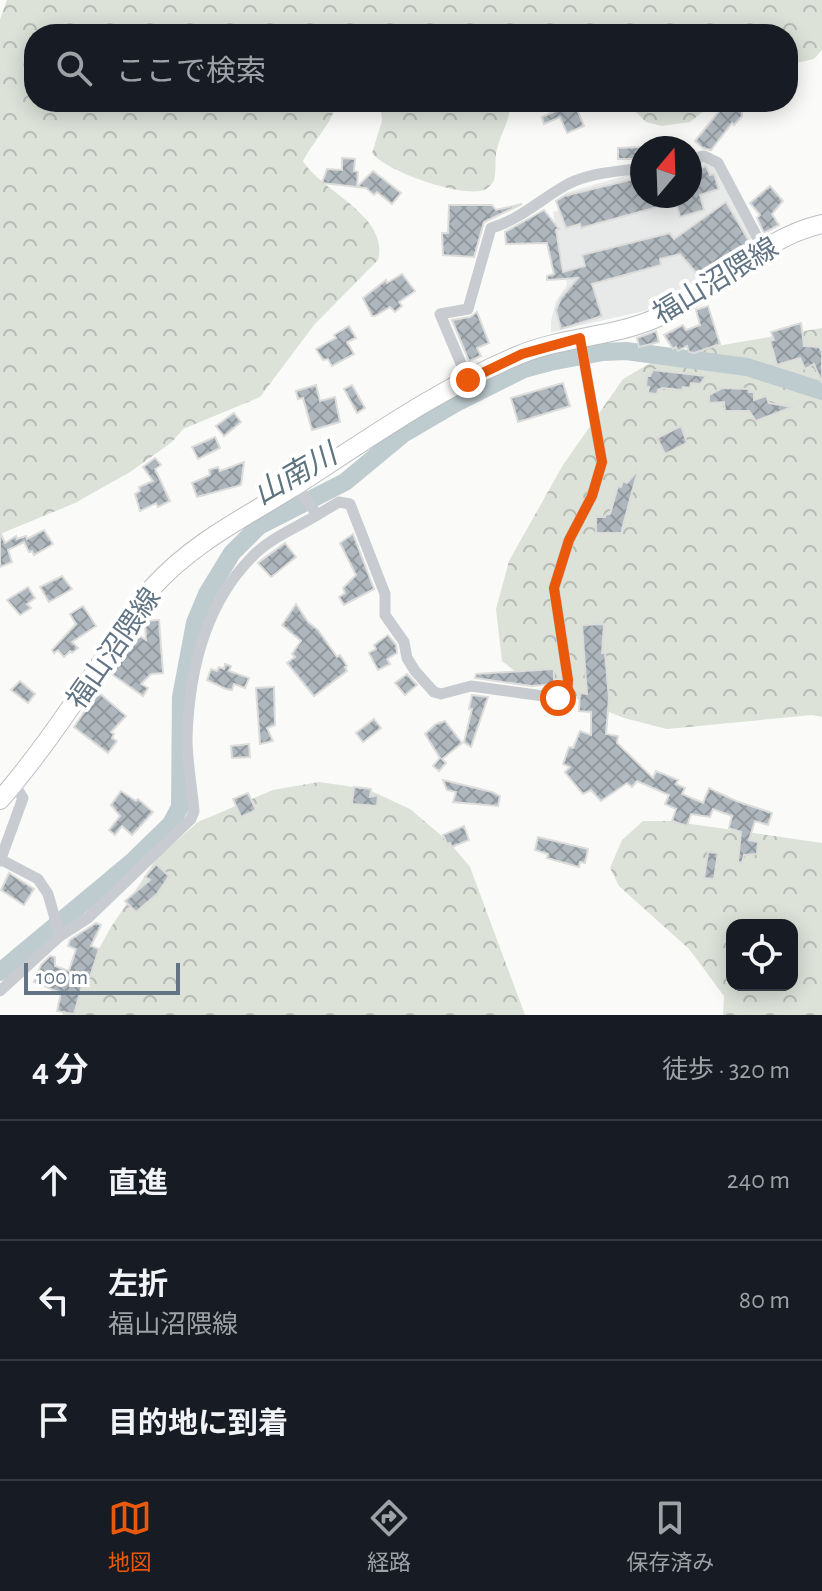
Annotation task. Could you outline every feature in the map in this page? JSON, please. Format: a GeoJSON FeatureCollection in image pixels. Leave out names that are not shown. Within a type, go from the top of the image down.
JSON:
{"type":"FeatureCollection","features":[{"type":"Feature","properties":{"kind":"main road","name":"福山沼隈線"},"geometry":{"type":"LineString","coordinates":[[0,800],[7,778],[42,750],[151,589],[198,545],[300,490],[411,410],[468,380],[522,354],[647,322],[678,309],[764,250],[798,230],[822,224]]}},
{"type":"Feature","properties":{"kind":"street"},"geometry":{"type":"LineString","coordinates":[[702,156],[718,163],[764,250]]}},
{"type":"Feature","properties":{"kind":"street"},"geometry":{"type":"LineString","coordinates":[[468,380],[440,314],[468,309],[491,228],[529,210],[569,184],[605,171],[630,169]]}},
{"type":"Feature","properties":{"kind":"street"},"geometry":{"type":"LineString","coordinates":[[0,991],[59,933],[88,918],[191,819],[194,811],[187,741],[201,638],[233,579],[252,556],[316,514],[339,502],[350,504],[385,594],[385,615],[404,642],[407,658],[415,671],[434,692],[441,694],[471,686],[558,698],[567,694],[568,680],[554,588],[569,540],[592,496],[602,462],[581,341]]}},
{"type":"Feature","properties":{"kind":"street"},"geometry":{"type":"LineString","coordinates":[[300,490],[316,514]]}},
{"type":"Feature","properties":{"kind":"street"},"geometry":{"type":"LineString","coordinates":[[7,778],[23,798],[0,860],[38,879],[48,894],[59,933]]}},
{"type":"Feature","properties":{"kind":"shaded area"},"geometry":{"type":"Polygon","coordinates":[[[702,161],[713,163],[756,241],[677,297],[653,309],[551,332],[556,301],[567,285],[553,212],[566,208],[565,193],[630,174],[630,208],[702,208],[702,161]]]}},
{"type":"Feature","properties":{"kind":"green space"},"geometry":{"type":"Polygon","coordinates":[[[7,0],[822,0],[822,50],[814,59],[798,63],[798,24],[24,24],[24,112],[333,112],[303,161],[365,218],[379,244],[378,260],[314,325],[260,397],[183,429],[172,442],[130,472],[75,503],[0,534],[0,19],[7,0]]]}},
{"type":"Feature","properties":{"kind":"green space"},"geometry":{"type":"Polygon","coordinates":[[[381,112],[509,112],[496,153],[494,180],[486,189],[476,191],[462,191],[426,182],[380,160],[372,153],[382,121],[381,112]]]}},
{"type":"Feature","properties":{"kind":"green space"},"geometry":{"type":"Polygon","coordinates":[[[636,112],[702,112],[690,122],[662,126],[646,122],[636,112]]]}},
{"type":"Feature","properties":{"kind":"green space"},"geometry":{"type":"Polygon","coordinates":[[[822,328],[822,717],[812,715],[667,729],[624,718],[521,676],[502,661],[496,609],[509,561],[563,465],[623,379],[664,355],[822,328]]]}},
{"type":"Feature","properties":{"kind":"green space"},"geometry":{"type":"Polygon","coordinates":[[[319,782],[367,789],[410,809],[449,842],[470,867],[525,1015],[62,1015],[111,927],[157,858],[198,822],[273,790],[319,782]]]}},
{"type":"Feature","properties":{"kind":"green space"},"geometry":{"type":"Polygon","coordinates":[[[643,821],[670,821],[822,843],[822,1015],[723,1015],[724,996],[689,949],[619,886],[610,868],[622,840],[643,821]]]}},
{"type":"Feature","properties":{"kind":"building"},"geometry":{"type":"Polygon","coordinates":[[[553,112],[578,112],[584,126],[567,133],[560,117],[544,124],[542,117],[553,112]]]}},
{"type":"Feature","properties":{"kind":"building"},"geometry":{"type":"Polygon","coordinates":[[[719,112],[742,112],[742,116],[734,125],[732,123],[711,150],[703,148],[702,136],[699,136],[719,112]]]}},
{"type":"Feature","properties":{"kind":"building"},"geometry":{"type":"Polygon","coordinates":[[[618,148],[630,148],[630,159],[618,159],[618,148]]]}},
{"type":"Feature","properties":{"kind":"building"},"geometry":{"type":"Polygon","coordinates":[[[342,158],[355,159],[357,187],[322,183],[327,169],[342,170],[342,158]]]}},
{"type":"Feature","properties":{"kind":"building"},"geometry":{"type":"Polygon","coordinates":[[[706,166],[710,175],[714,174],[719,189],[702,194],[702,168],[706,166]]]}},
{"type":"Feature","properties":{"kind":"building"},"geometry":{"type":"Polygon","coordinates":[[[373,171],[401,193],[392,204],[377,192],[374,195],[366,188],[357,187],[373,171]]]}},
{"type":"Feature","properties":{"kind":"building"},"geometry":{"type":"Polygon","coordinates":[[[630,180],[630,208],[654,208],[581,228],[580,224],[566,228],[556,201],[564,196],[630,180]]]}},
{"type":"Feature","properties":{"kind":"building"},"geometry":{"type":"Polygon","coordinates":[[[770,186],[783,201],[772,214],[779,225],[764,233],[757,218],[760,215],[750,203],[770,186]]]}},
{"type":"Feature","properties":{"kind":"building"},"geometry":{"type":"Polygon","coordinates":[[[702,202],[704,210],[680,217],[677,208],[702,208],[702,202]]]}},
{"type":"Feature","properties":{"kind":"building"},"geometry":{"type":"Polygon","coordinates":[[[726,202],[749,241],[719,265],[699,276],[680,254],[660,259],[661,265],[592,284],[602,316],[561,329],[556,310],[561,298],[578,278],[547,280],[547,276],[554,274],[547,243],[506,244],[505,232],[544,210],[559,229],[556,230],[563,272],[585,266],[582,255],[670,233],[674,239],[726,202]]]}},
{"type":"Feature","properties":{"kind":"building"},"geometry":{"type":"Polygon","coordinates":[[[522,204],[484,222],[474,257],[443,255],[442,233],[448,233],[449,205],[492,205],[496,210],[522,204]]]}},
{"type":"Feature","properties":{"kind":"building"},"geometry":{"type":"Polygon","coordinates":[[[402,274],[415,291],[399,302],[402,306],[395,312],[390,307],[372,316],[363,298],[386,280],[387,283],[402,274]]]}},
{"type":"Feature","properties":{"kind":"building"},"geometry":{"type":"Polygon","coordinates":[[[708,306],[720,344],[694,353],[689,352],[687,346],[678,351],[676,347],[673,349],[664,335],[683,325],[686,330],[700,325],[696,310],[708,306]]]}},
{"type":"Feature","properties":{"kind":"building"},"geometry":{"type":"Polygon","coordinates":[[[477,312],[489,343],[477,348],[481,356],[469,361],[452,320],[470,317],[477,312]]]}},
{"type":"Feature","properties":{"kind":"building"},"geometry":{"type":"Polygon","coordinates":[[[801,323],[804,346],[819,347],[822,352],[822,383],[814,364],[805,369],[800,358],[777,365],[770,341],[774,340],[771,332],[801,323]]]}},
{"type":"Feature","properties":{"kind":"building"},"geometry":{"type":"Polygon","coordinates":[[[349,326],[356,338],[347,342],[354,354],[332,366],[328,359],[323,360],[316,349],[336,338],[334,335],[349,326]]]}},
{"type":"Feature","properties":{"kind":"building"},"geometry":{"type":"Polygon","coordinates":[[[656,331],[659,342],[639,347],[637,338],[656,331]]]}},
{"type":"Feature","properties":{"kind":"building"},"geometry":{"type":"Polygon","coordinates":[[[653,370],[706,376],[700,384],[691,383],[690,388],[662,388],[657,394],[648,393],[647,376],[653,370]]]}},
{"type":"Feature","properties":{"kind":"building"},"geometry":{"type":"Polygon","coordinates":[[[563,383],[570,406],[518,422],[511,398],[563,383]]]}},
{"type":"Feature","properties":{"kind":"building"},"geometry":{"type":"Polygon","coordinates":[[[316,385],[320,401],[335,397],[340,422],[312,430],[303,398],[298,399],[296,391],[316,385]]]}},
{"type":"Feature","properties":{"kind":"building"},"geometry":{"type":"Polygon","coordinates":[[[352,385],[365,408],[357,413],[344,389],[352,385]]]}},
{"type":"Feature","properties":{"kind":"building"},"geometry":{"type":"Polygon","coordinates":[[[722,388],[749,389],[749,392],[754,392],[754,400],[766,396],[769,403],[792,407],[756,421],[749,411],[725,411],[724,402],[709,403],[709,395],[722,388]]]}},
{"type":"Feature","properties":{"kind":"building"},"geometry":{"type":"Polygon","coordinates":[[[234,413],[241,422],[224,436],[216,426],[234,413]]]}},
{"type":"Feature","properties":{"kind":"building"},"geometry":{"type":"Polygon","coordinates":[[[681,426],[687,443],[665,454],[657,438],[681,426]]]}},
{"type":"Feature","properties":{"kind":"building"},"geometry":{"type":"Polygon","coordinates":[[[215,437],[220,448],[198,459],[192,447],[215,437]]]}},
{"type":"Feature","properties":{"kind":"building"},"geometry":{"type":"Polygon","coordinates":[[[155,458],[161,465],[155,469],[170,501],[158,507],[156,503],[140,511],[135,494],[140,491],[139,487],[153,481],[143,467],[155,458]]]}},
{"type":"Feature","properties":{"kind":"building"},"geometry":{"type":"Polygon","coordinates":[[[244,462],[241,485],[197,497],[192,483],[210,475],[209,470],[218,467],[220,471],[244,462]]]}},
{"type":"Feature","properties":{"kind":"building"},"geometry":{"type":"Polygon","coordinates":[[[638,470],[621,533],[596,533],[596,517],[610,514],[618,486],[621,487],[623,481],[627,483],[638,470]]]}},
{"type":"Feature","properties":{"kind":"building"},"geometry":{"type":"Polygon","coordinates":[[[44,530],[53,544],[34,555],[24,542],[8,550],[12,562],[0,567],[0,532],[5,543],[16,536],[17,539],[26,536],[27,539],[44,530]]]}},
{"type":"Feature","properties":{"kind":"building"},"geometry":{"type":"Polygon","coordinates":[[[353,534],[374,589],[344,605],[339,597],[356,575],[340,543],[353,534]]]}},
{"type":"Feature","properties":{"kind":"building"},"geometry":{"type":"Polygon","coordinates":[[[285,543],[296,557],[271,577],[258,563],[285,543]]]}},
{"type":"Feature","properties":{"kind":"building"},"geometry":{"type":"Polygon","coordinates":[[[62,576],[72,589],[49,602],[40,587],[62,576]]]}},
{"type":"Feature","properties":{"kind":"building"},"geometry":{"type":"Polygon","coordinates":[[[28,587],[35,598],[27,604],[31,608],[20,615],[7,600],[28,587]]]}},
{"type":"Feature","properties":{"kind":"building"},"geometry":{"type":"Polygon","coordinates":[[[296,604],[347,666],[347,671],[314,696],[287,663],[295,657],[292,654],[301,641],[282,625],[296,604]]]}},
{"type":"Feature","properties":{"kind":"building"},"geometry":{"type":"Polygon","coordinates":[[[83,606],[96,626],[72,642],[78,648],[72,653],[70,651],[64,657],[58,650],[54,653],[52,650],[76,624],[70,614],[83,606]]]}},
{"type":"Feature","properties":{"kind":"building"},"geometry":{"type":"Polygon","coordinates":[[[159,620],[163,673],[151,674],[141,684],[148,688],[143,696],[109,672],[135,633],[146,640],[145,621],[159,620]]]}},
{"type":"Feature","properties":{"kind":"building"},"geometry":{"type":"Polygon","coordinates":[[[604,624],[602,653],[605,653],[609,698],[606,734],[618,736],[617,743],[653,778],[656,771],[678,780],[676,784],[685,788],[682,794],[703,803],[709,788],[772,813],[768,825],[755,821],[749,840],[758,842],[757,854],[744,855],[742,863],[738,862],[741,832],[729,828],[732,816],[713,809],[710,817],[691,814],[687,826],[672,821],[676,809],[665,804],[669,795],[637,781],[632,787],[627,783],[601,801],[591,790],[583,794],[565,772],[570,767],[563,764],[569,747],[573,748],[580,731],[591,735],[591,712],[579,711],[580,693],[587,694],[582,625],[604,624]]]}},
{"type":"Feature","properties":{"kind":"building"},"geometry":{"type":"Polygon","coordinates":[[[388,635],[396,645],[397,653],[387,659],[390,664],[378,670],[369,653],[388,635]]]}},
{"type":"Feature","properties":{"kind":"building"},"geometry":{"type":"Polygon","coordinates":[[[225,664],[231,666],[229,671],[249,678],[245,688],[234,684],[232,690],[226,689],[207,680],[211,669],[224,669],[225,664]]]}},
{"type":"Feature","properties":{"kind":"building"},"geometry":{"type":"Polygon","coordinates":[[[554,669],[554,684],[532,686],[475,678],[476,674],[554,669]]]}},
{"type":"Feature","properties":{"kind":"building"},"geometry":{"type":"Polygon","coordinates":[[[407,674],[417,685],[405,695],[395,683],[407,674]]]}},
{"type":"Feature","properties":{"kind":"building"},"geometry":{"type":"Polygon","coordinates":[[[20,681],[35,694],[28,703],[11,690],[20,681]]]}},
{"type":"Feature","properties":{"kind":"building"},"geometry":{"type":"Polygon","coordinates":[[[274,687],[275,725],[267,728],[273,741],[260,744],[256,688],[274,687]]]}},
{"type":"Feature","properties":{"kind":"building"},"geometry":{"type":"Polygon","coordinates":[[[98,692],[126,716],[111,732],[114,734],[112,738],[117,741],[108,753],[74,727],[98,692]]]}},
{"type":"Feature","properties":{"kind":"building"},"geometry":{"type":"Polygon","coordinates":[[[472,695],[488,697],[471,747],[464,742],[472,695]]]}},
{"type":"Feature","properties":{"kind":"building"},"geometry":{"type":"Polygon","coordinates":[[[374,719],[381,728],[363,742],[356,733],[374,719]]]}},
{"type":"Feature","properties":{"kind":"building"},"geometry":{"type":"Polygon","coordinates":[[[445,721],[462,743],[442,759],[446,763],[439,771],[433,766],[440,758],[425,734],[445,721]]]}},
{"type":"Feature","properties":{"kind":"building"},"geometry":{"type":"Polygon","coordinates":[[[249,744],[250,757],[232,758],[231,746],[249,744]]]}},
{"type":"Feature","properties":{"kind":"building"},"geometry":{"type":"Polygon","coordinates":[[[443,780],[492,792],[500,796],[498,806],[453,802],[456,792],[447,790],[443,780]]]}},
{"type":"Feature","properties":{"kind":"building"},"geometry":{"type":"Polygon","coordinates":[[[354,787],[371,789],[370,797],[378,795],[377,806],[352,804],[354,787]]]}},
{"type":"Feature","properties":{"kind":"building"},"geometry":{"type":"Polygon","coordinates":[[[121,791],[136,801],[138,799],[153,812],[132,835],[122,826],[115,835],[109,830],[120,816],[111,805],[121,791]]]}},
{"type":"Feature","properties":{"kind":"building"},"geometry":{"type":"Polygon","coordinates":[[[248,793],[256,810],[241,817],[233,799],[248,793]]]}},
{"type":"Feature","properties":{"kind":"building"},"geometry":{"type":"Polygon","coordinates":[[[464,826],[469,840],[452,847],[450,843],[447,844],[443,835],[464,826]]]}},
{"type":"Feature","properties":{"kind":"building"},"geometry":{"type":"Polygon","coordinates":[[[538,837],[588,849],[585,863],[580,862],[579,867],[547,858],[548,854],[535,850],[538,837]]]}},
{"type":"Feature","properties":{"kind":"building"},"geometry":{"type":"Polygon","coordinates":[[[708,852],[718,853],[714,879],[704,878],[708,852]]]}},
{"type":"Feature","properties":{"kind":"building"},"geometry":{"type":"Polygon","coordinates":[[[156,864],[169,876],[157,894],[136,912],[125,901],[150,880],[145,877],[156,864]]]}},
{"type":"Feature","properties":{"kind":"building"},"geometry":{"type":"Polygon","coordinates":[[[9,873],[34,889],[24,905],[1,890],[9,873]]]}},
{"type":"Feature","properties":{"kind":"building"},"geometry":{"type":"Polygon","coordinates":[[[96,923],[101,925],[91,946],[99,949],[90,977],[85,976],[74,1014],[57,1011],[61,993],[34,982],[41,965],[50,956],[55,957],[55,966],[69,971],[76,949],[68,946],[70,940],[96,923]]]}},
{"type":"Feature","properties":{"kind":"waterway","name":"山南川"},"geometry":{"type":"LineString","coordinates":[[0,972],[132,862],[171,824],[180,807],[181,697],[195,623],[207,594],[232,553],[259,526],[345,482],[403,434],[456,403],[524,369],[550,362],[626,351],[747,367],[822,391]]}},
{"type":"Feature","properties":{"kind":"route"},"geometry":{"type":"LineString","coordinates":[[468,380],[522,354],[580,338],[602,462],[592,496],[569,540],[554,588],[568,680],[567,694],[558,698]]}}]}
